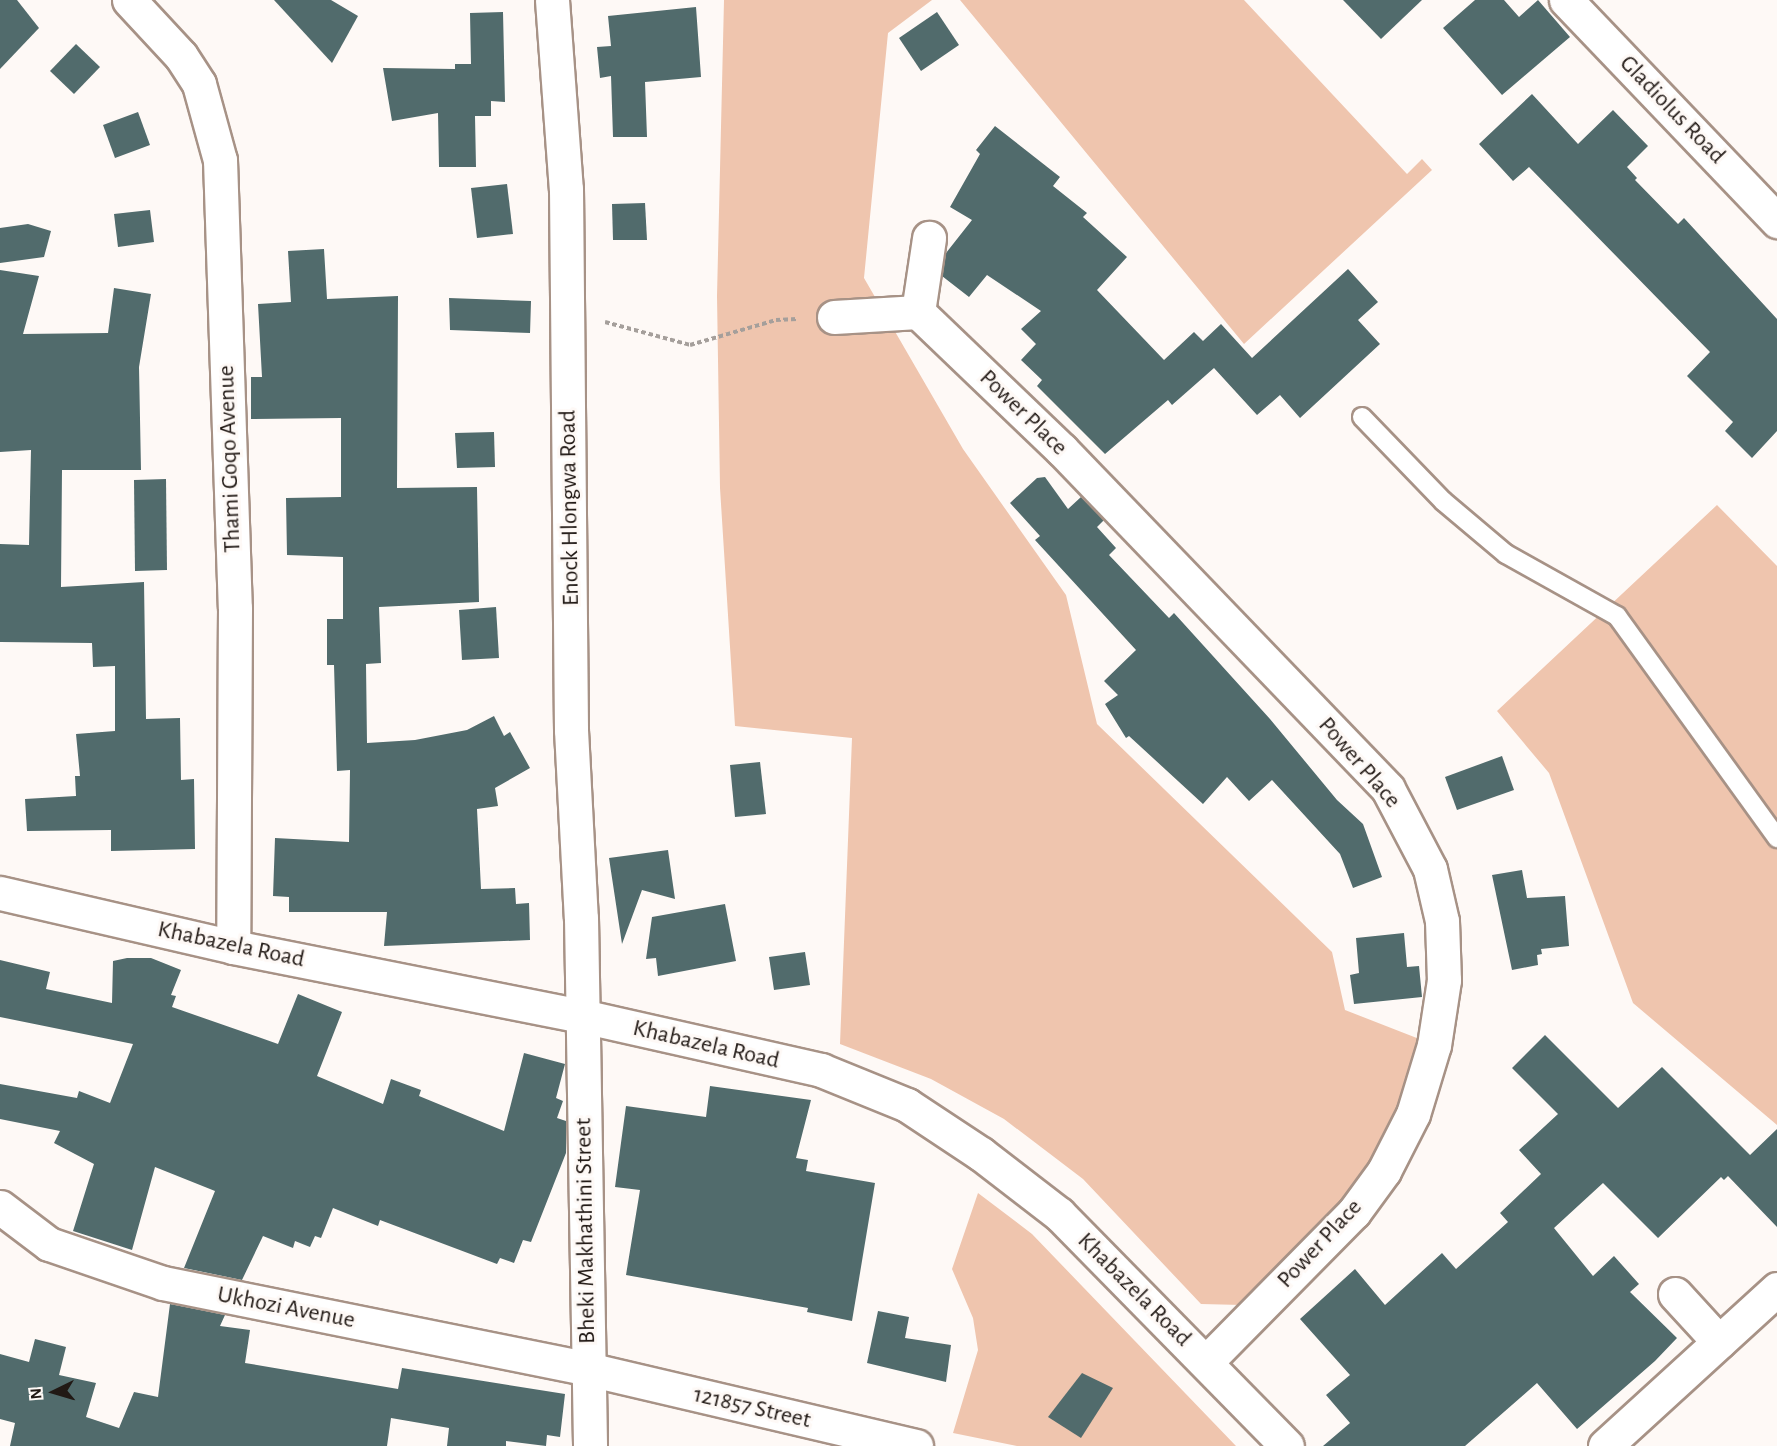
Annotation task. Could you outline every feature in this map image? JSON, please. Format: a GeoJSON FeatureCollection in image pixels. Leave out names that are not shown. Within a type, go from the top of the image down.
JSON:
{"type":"FeatureCollection","features":[{"type":"Feature","properties":{"kind":"street","name":"Thami Goqo Avenue"},"geometry":{"type":"LineString","coordinates":[[129,0],[181,56],[199,84],[220,160],[235,608],[233,947]]}},
{"type":"Feature","properties":{"kind":"street","name":"Enock Hlongwa Road"},"geometry":{"type":"LineString","coordinates":[[552,0],[566,189],[572,730],[582,1016]]}},
{"type":"Feature","properties":{"kind":"street","name":"Gladiolus Road"},"geometry":{"type":"LineString","coordinates":[[1566,0],[1777,221]]}},
{"type":"Feature","properties":{"kind":"street"},"geometry":{"type":"LineString","coordinates":[[834,316],[918,312],[929,238]]}},
{"type":"Feature","properties":{"kind":"street","name":"Power Place"},"geometry":{"type":"LineString","coordinates":[[918,312],[1062,450],[1388,789],[1430,869],[1442,921],[1444,980],[1434,1045],[1413,1113],[1384,1171],[1354,1212],[1206,1362]]}},
{"type":"Feature","properties":{"kind":"street","name":"Khabazela Road"},"geometry":{"type":"LineString","coordinates":[[0,893],[233,947],[582,1016],[821,1070],[907,1105],[981,1154],[1059,1215],[1287,1446]]}},
{"type":"Feature","properties":{"kind":"street","name":"Bheki Makhathini Street"},"geometry":{"type":"LineString","coordinates":[[582,1016],[590,1446]]}},
{"type":"Feature","properties":{"kind":"street","name":"Ukhozi Avenue"},"geometry":{"type":"LineString","coordinates":[[0,1207],[49,1244],[141,1277],[588,1370]]}},
{"type":"Feature","properties":{"kind":"street"},"geometry":{"type":"LineString","coordinates":[[1605,1446],[1777,1289]]}},
{"type":"Feature","properties":{"kind":"street"},"geometry":{"type":"LineString","coordinates":[[1675,1294],[1719,1342]]}},
{"type":"Feature","properties":{"kind":"street","name":"121857 Street"},"geometry":{"type":"LineString","coordinates":[[588,1370],[916,1446]]}},
{"type":"Feature","properties":{"kind":"lane"},"geometry":{"type":"LineString","coordinates":[[1362,417],[1443,501],[1506,554],[1617,616],[1777,838]]}},
{"type":"Feature","properties":{"kind":"path"},"geometry":{"type":"LineString","coordinates":[[567,334],[607,321],[690,345],[776,320],[834,316]]}},
{"type":"Feature","properties":{"kind":"shaded area"},"geometry":{"type":"Polygon","coordinates":[[[724,0],[932,0],[888,33],[864,278],[963,449],[1066,595],[1097,724],[1332,952],[1345,1010],[1427,1042],[1364,1183],[1242,1305],[1201,1304],[1083,1179],[1004,1119],[931,1079],[840,1044],[852,738],[735,726],[720,488],[717,296],[724,0]]]}},
{"type":"Feature","properties":{"kind":"shaded area"},"geometry":{"type":"Polygon","coordinates":[[[960,0],[1244,0],[1407,174],[1422,159],[1432,170],[1244,344],[960,0]]]}},
{"type":"Feature","properties":{"kind":"shaded area"},"geometry":{"type":"Polygon","coordinates":[[[1717,505],[1777,566],[1777,1125],[1633,1003],[1549,773],[1497,711],[1717,505]]]}},
{"type":"Feature","properties":{"kind":"shaded area"},"geometry":{"type":"Polygon","coordinates":[[[978,1193],[1032,1234],[1236,1446],[1017,1446],[953,1433],[978,1350],[973,1318],[952,1269],[978,1193]]]}},
{"type":"Feature","properties":{"kind":"building"},"geometry":{"type":"Polygon","coordinates":[[[0,0],[17,0],[39,28],[0,69],[0,0]]]}},
{"type":"Feature","properties":{"kind":"building"},"geometry":{"type":"Polygon","coordinates":[[[274,0],[331,0],[358,16],[332,63],[274,0]]]}},
{"type":"Feature","properties":{"kind":"building"},"geometry":{"type":"Polygon","coordinates":[[[1343,0],[1422,0],[1381,39],[1343,0]]]}},
{"type":"Feature","properties":{"kind":"building"},"geometry":{"type":"Polygon","coordinates":[[[1475,0],[1504,0],[1519,17],[1538,0],[1570,37],[1502,95],[1443,28],[1475,0]]]}},
{"type":"Feature","properties":{"kind":"building"},"geometry":{"type":"Polygon","coordinates":[[[696,7],[701,77],[645,82],[647,137],[613,137],[611,76],[600,78],[597,47],[611,46],[608,16],[696,7]]]}},
{"type":"Feature","properties":{"kind":"building"},"geometry":{"type":"Polygon","coordinates":[[[503,12],[505,102],[491,101],[491,116],[475,116],[476,167],[439,167],[438,113],[392,121],[383,68],[455,69],[455,64],[471,64],[470,13],[503,12]]]}},
{"type":"Feature","properties":{"kind":"building"},"geometry":{"type":"Polygon","coordinates":[[[937,12],[959,45],[921,71],[899,38],[937,12]]]}},
{"type":"Feature","properties":{"kind":"building"},"geometry":{"type":"Polygon","coordinates":[[[76,44],[100,67],[74,94],[50,71],[76,44]]]}},
{"type":"Feature","properties":{"kind":"building"},"geometry":{"type":"Polygon","coordinates":[[[1532,94],[1578,144],[1613,110],[1648,146],[1627,167],[1637,178],[1635,180],[1678,224],[1684,218],[1777,319],[1777,431],[1752,458],[1725,431],[1733,422],[1687,376],[1710,352],[1529,167],[1513,181],[1479,144],[1532,94]]]}},
{"type":"Feature","properties":{"kind":"building"},"geometry":{"type":"Polygon","coordinates":[[[138,112],[150,145],[115,158],[103,125],[138,112]]]}},
{"type":"Feature","properties":{"kind":"building"},"geometry":{"type":"Polygon","coordinates":[[[995,126],[1060,177],[1053,186],[1087,213],[1083,217],[1127,257],[1097,290],[1164,360],[1194,332],[1203,341],[1221,324],[1252,358],[1348,269],[1378,302],[1358,320],[1380,344],[1300,418],[1280,395],[1257,415],[1214,368],[1172,405],[1168,400],[1105,454],[1037,386],[1042,380],[1021,360],[1036,344],[1021,329],[1041,311],[987,275],[969,297],[942,276],[946,253],[972,220],[950,207],[980,154],[976,150],[995,126]]]}},
{"type":"Feature","properties":{"kind":"building"},"geometry":{"type":"Polygon","coordinates":[[[507,184],[513,234],[477,238],[471,188],[507,184]]]}},
{"type":"Feature","properties":{"kind":"building"},"geometry":{"type":"Polygon","coordinates":[[[645,203],[647,240],[613,240],[612,204],[645,203]]]}},
{"type":"Feature","properties":{"kind":"building"},"geometry":{"type":"Polygon","coordinates":[[[150,210],[154,242],[118,247],[114,214],[150,210]]]}},
{"type":"Feature","properties":{"kind":"building"},"geometry":{"type":"Polygon","coordinates":[[[28,224],[51,231],[44,257],[0,263],[0,228],[28,224]]]}},
{"type":"Feature","properties":{"kind":"building"},"geometry":{"type":"Polygon","coordinates":[[[324,249],[327,299],[398,296],[397,488],[477,487],[479,602],[379,607],[381,663],[366,664],[367,743],[415,740],[467,730],[494,716],[504,736],[510,732],[530,768],[495,788],[498,806],[477,809],[481,889],[515,888],[516,904],[529,903],[530,940],[384,946],[387,912],[289,912],[289,897],[273,896],[275,838],[349,842],[350,770],[337,771],[334,665],[327,665],[327,619],[343,619],[343,557],[287,555],[286,498],[341,497],[341,418],[251,419],[251,377],[262,377],[258,304],[291,302],[288,251],[324,249]]]}},
{"type":"Feature","properties":{"kind":"building"},"geometry":{"type":"Polygon","coordinates":[[[0,270],[39,276],[23,334],[108,333],[114,288],[151,294],[139,367],[141,470],[62,470],[61,587],[144,582],[146,719],[180,718],[181,780],[194,779],[195,849],[111,851],[111,830],[27,831],[25,799],[76,796],[75,776],[80,776],[76,734],[115,731],[115,666],[93,667],[92,643],[0,642],[0,544],[29,545],[31,450],[0,452],[0,270]]]}},
{"type":"Feature","properties":{"kind":"building"},"geometry":{"type":"Polygon","coordinates":[[[449,298],[531,301],[530,333],[450,330],[449,298]]]}},
{"type":"Feature","properties":{"kind":"building"},"geometry":{"type":"Polygon","coordinates":[[[494,432],[495,467],[457,468],[455,433],[494,432]]]}},
{"type":"Feature","properties":{"kind":"building"},"geometry":{"type":"Polygon","coordinates":[[[1045,477],[1068,509],[1081,497],[1104,520],[1097,527],[1116,548],[1109,555],[1169,618],[1174,613],[1270,719],[1337,800],[1363,824],[1382,877],[1353,888],[1340,854],[1272,780],[1249,801],[1227,777],[1203,804],[1129,736],[1126,738],[1105,704],[1118,695],[1104,681],[1136,650],[1035,540],[1040,536],[1010,503],[1037,478],[1045,477]]]}},
{"type":"Feature","properties":{"kind":"building"},"geometry":{"type":"Polygon","coordinates":[[[166,479],[167,570],[135,571],[134,480],[166,479]]]}},
{"type":"Feature","properties":{"kind":"building"},"geometry":{"type":"Polygon","coordinates":[[[496,607],[499,658],[462,660],[459,610],[496,607]]]}},
{"type":"Feature","properties":{"kind":"building"},"geometry":{"type":"Polygon","coordinates":[[[1502,756],[1514,790],[1457,810],[1445,777],[1502,756]]]}},
{"type":"Feature","properties":{"kind":"building"},"geometry":{"type":"Polygon","coordinates":[[[760,762],[766,814],[735,817],[730,765],[760,762]]]}},
{"type":"Feature","properties":{"kind":"building"},"geometry":{"type":"Polygon","coordinates":[[[668,850],[675,899],[642,890],[622,944],[609,858],[668,850]]]}},
{"type":"Feature","properties":{"kind":"building"},"geometry":{"type":"Polygon","coordinates":[[[1522,870],[1527,898],[1565,896],[1569,946],[1541,949],[1542,954],[1537,955],[1538,965],[1512,970],[1492,875],[1522,870]]]}},
{"type":"Feature","properties":{"kind":"building"},"geometry":{"type":"Polygon","coordinates":[[[725,904],[736,961],[658,976],[656,958],[646,959],[652,917],[725,904]]]}},
{"type":"Feature","properties":{"kind":"building"},"geometry":{"type":"Polygon","coordinates":[[[1404,933],[1407,967],[1419,966],[1422,997],[1354,1004],[1350,975],[1359,973],[1356,938],[1404,933]]]}},
{"type":"Feature","properties":{"kind":"building"},"geometry":{"type":"Polygon","coordinates":[[[805,952],[810,985],[774,990],[769,957],[805,952]]]}},
{"type":"Feature","properties":{"kind":"building"},"geometry":{"type":"Polygon","coordinates":[[[127,958],[151,958],[181,970],[171,995],[176,996],[172,1007],[278,1044],[298,994],[342,1012],[317,1076],[383,1104],[391,1079],[421,1090],[419,1096],[504,1131],[524,1053],[565,1064],[556,1098],[563,1101],[557,1118],[566,1121],[566,1153],[531,1242],[523,1240],[514,1263],[500,1258],[497,1264],[380,1220],[378,1226],[333,1208],[321,1238],[315,1236],[310,1247],[295,1241],[293,1248],[263,1236],[242,1280],[184,1268],[215,1191],[155,1167],[132,1250],[73,1231],[94,1164],[54,1143],[60,1131],[0,1119],[0,1084],[77,1098],[79,1091],[110,1103],[133,1044],[0,1017],[0,960],[50,972],[46,989],[112,1003],[113,961],[127,958]]]}},
{"type":"Feature","properties":{"kind":"building"},"geometry":{"type":"Polygon","coordinates":[[[1545,1035],[1618,1108],[1662,1067],[1750,1155],[1777,1129],[1777,1227],[1728,1176],[1724,1180],[1721,1177],[1658,1238],[1603,1183],[1554,1228],[1593,1276],[1614,1256],[1639,1284],[1630,1292],[1677,1338],[1655,1361],[1577,1429],[1537,1383],[1465,1446],[1323,1446],[1350,1423],[1326,1395],[1350,1375],[1300,1319],[1355,1269],[1385,1305],[1442,1253],[1456,1269],[1508,1222],[1500,1213],[1541,1174],[1519,1150],[1558,1114],[1512,1068],[1545,1035]]]}},
{"type":"Feature","properties":{"kind":"building"},"geometry":{"type":"Polygon","coordinates":[[[710,1086],[811,1100],[796,1158],[808,1160],[806,1171],[875,1183],[852,1321],[807,1312],[808,1308],[626,1275],[640,1190],[615,1187],[626,1106],[706,1117],[710,1086]]]}},
{"type":"Feature","properties":{"kind":"building"},"geometry":{"type":"Polygon","coordinates":[[[170,1304],[225,1315],[220,1326],[250,1330],[245,1363],[398,1389],[402,1368],[565,1394],[560,1437],[547,1435],[546,1446],[506,1441],[506,1446],[447,1446],[449,1428],[391,1418],[387,1446],[10,1446],[15,1423],[0,1419],[0,1354],[29,1362],[35,1339],[66,1347],[59,1375],[96,1383],[86,1417],[119,1428],[134,1392],[158,1397],[170,1304]]]}},
{"type":"Feature","properties":{"kind":"building"},"geometry":{"type":"Polygon","coordinates":[[[878,1311],[909,1317],[905,1338],[951,1345],[946,1382],[867,1363],[878,1311]]]}},
{"type":"Feature","properties":{"kind":"building"},"geometry":{"type":"Polygon","coordinates":[[[1082,1373],[1113,1388],[1081,1438],[1048,1417],[1082,1373]]]}}]}
